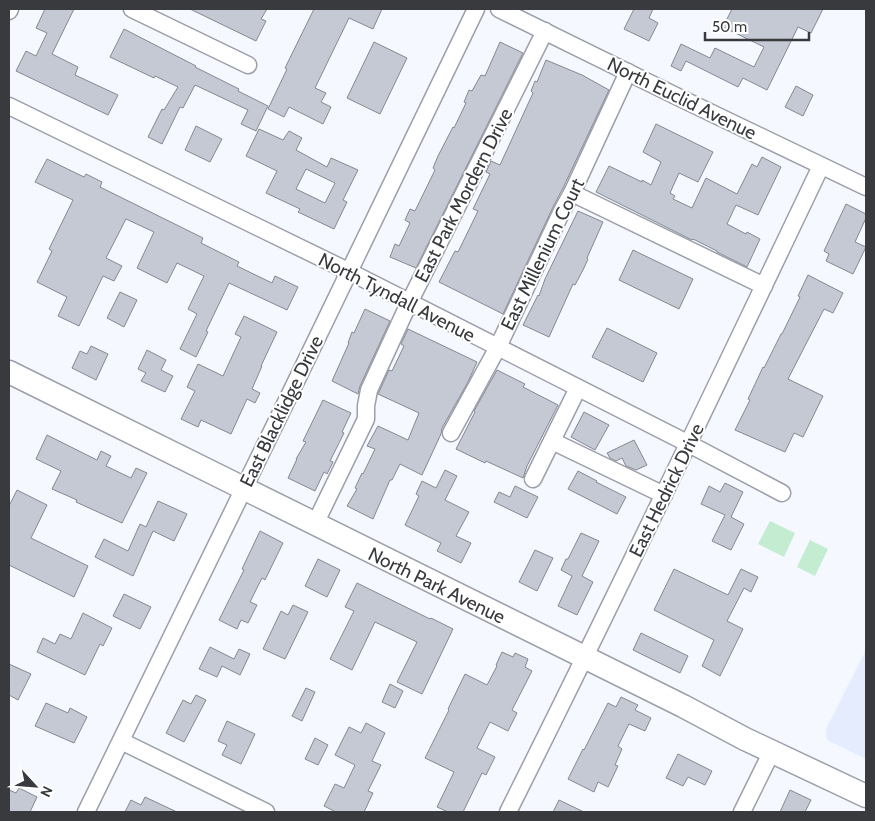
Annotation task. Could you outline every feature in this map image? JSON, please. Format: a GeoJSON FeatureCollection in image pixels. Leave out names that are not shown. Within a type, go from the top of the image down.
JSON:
{"type":"FeatureCollection","features":[{"type":"Feature","properties":{"kind":"street"},"geometry":{"type":"LineString","coordinates":[[132,9],[248,66]]}},
{"type":"Feature","properties":{"kind":"street","name":"East Blacklidge Drive"},"geometry":{"type":"LineString","coordinates":[[86,812],[350,272],[476,9]]}},
{"type":"Feature","properties":{"kind":"street","name":"North Euclid Avenue"},"geometry":{"type":"LineString","coordinates":[[499,9],[866,187]]}},
{"type":"Feature","properties":{"kind":"street","name":"East Park Mordern Drive"},"geometry":{"type":"LineString","coordinates":[[315,524],[366,419],[369,390],[409,303],[545,31]]}},
{"type":"Feature","properties":{"kind":"street","name":"East Millenium Court"},"geometry":{"type":"LineString","coordinates":[[451,434],[498,347],[628,72]]}},
{"type":"Feature","properties":{"kind":"street","name":"North Tyndall Avenue"},"geometry":{"type":"LineString","coordinates":[[9,106],[350,272],[782,493]]}},
{"type":"Feature","properties":{"kind":"street","name":"East Hedrick Drive"},"geometry":{"type":"LineString","coordinates":[[508,812],[585,658],[821,166]]}},
{"type":"Feature","properties":{"kind":"street"},"geometry":{"type":"LineString","coordinates":[[572,193],[764,286]]}},
{"type":"Feature","properties":{"kind":"street","name":"North Park Avenue"},"geometry":{"type":"LineString","coordinates":[[9,372],[866,796]]}},
{"type":"Feature","properties":{"kind":"street"},"geometry":{"type":"LineString","coordinates":[[533,479],[578,388]]}},
{"type":"Feature","properties":{"kind":"street"},"geometry":{"type":"LineString","coordinates":[[552,441],[664,494]]}},
{"type":"Feature","properties":{"kind":"street"},"geometry":{"type":"LineString","coordinates":[[121,741],[266,812]]}},
{"type":"Feature","properties":{"kind":"street"},"geometry":{"type":"LineString","coordinates":[[742,812],[772,751]]}},
{"type":"Feature","properties":{"kind":"shaded area"},"geometry":{"type":"Polygon","coordinates":[[[866,650],[866,759],[827,740],[826,734],[827,727],[866,650]]]}},
{"type":"Feature","properties":{"kind":"green space"},"geometry":{"type":"Polygon","coordinates":[[[770,521],[795,533],[784,557],[758,544],[770,521]]]}},
{"type":"Feature","properties":{"kind":"green space"},"geometry":{"type":"Polygon","coordinates":[[[810,540],[828,549],[815,576],[797,567],[810,540]]]}},
{"type":"Feature","properties":{"kind":"building"},"geometry":{"type":"Polygon","coordinates":[[[45,9],[74,9],[52,54],[78,67],[75,75],[118,95],[108,115],[16,71],[26,51],[36,56],[47,33],[36,28],[45,9]]]}},
{"type":"Feature","properties":{"kind":"building"},"geometry":{"type":"Polygon","coordinates":[[[190,9],[267,9],[261,19],[266,21],[256,41],[190,9]]]}},
{"type":"Feature","properties":{"kind":"building"},"geometry":{"type":"Polygon","coordinates":[[[314,9],[382,9],[373,29],[349,18],[315,88],[326,93],[321,102],[331,107],[323,124],[289,107],[284,117],[268,109],[287,69],[285,68],[314,9]]]}},
{"type":"Feature","properties":{"kind":"building"},"geometry":{"type":"Polygon","coordinates":[[[634,9],[653,9],[649,18],[658,23],[649,41],[624,29],[634,9]]]}},
{"type":"Feature","properties":{"kind":"building"},"geometry":{"type":"Polygon","coordinates":[[[732,9],[823,9],[811,33],[798,27],[767,90],[743,78],[738,87],[686,61],[681,71],[671,66],[681,44],[710,58],[715,48],[754,67],[764,47],[723,27],[732,9]]]}},
{"type":"Feature","properties":{"kind":"building"},"geometry":{"type":"Polygon","coordinates":[[[124,29],[268,106],[256,131],[241,124],[248,110],[195,85],[183,108],[180,107],[162,144],[148,137],[162,109],[164,110],[178,87],[110,57],[124,29]]]}},
{"type":"Feature","properties":{"kind":"building"},"geometry":{"type":"Polygon","coordinates":[[[374,42],[407,58],[380,114],[347,98],[374,42]]]}},
{"type":"Feature","properties":{"kind":"building"},"geometry":{"type":"Polygon","coordinates":[[[500,42],[523,53],[416,268],[390,257],[395,244],[399,246],[410,223],[405,220],[410,209],[415,211],[435,170],[433,168],[438,156],[466,103],[464,102],[469,90],[472,91],[481,75],[485,76],[500,42]]]}},
{"type":"Feature","properties":{"kind":"building"},"geometry":{"type":"Polygon","coordinates":[[[546,60],[582,75],[609,90],[503,314],[439,282],[455,251],[458,252],[478,211],[473,209],[490,174],[486,172],[491,161],[500,165],[533,93],[531,91],[535,81],[537,82],[546,60]]]}},
{"type":"Feature","properties":{"kind":"building"},"geometry":{"type":"Polygon","coordinates":[[[796,86],[813,95],[803,116],[785,107],[796,86]]]}},
{"type":"Feature","properties":{"kind":"building"},"geometry":{"type":"Polygon","coordinates":[[[656,124],[713,152],[698,182],[679,173],[670,193],[675,196],[673,199],[692,208],[706,178],[737,194],[752,164],[757,167],[762,157],[781,167],[758,215],[736,205],[727,224],[760,239],[747,267],[596,192],[609,166],[651,185],[661,162],[643,152],[656,124]]]}},
{"type":"Feature","properties":{"kind":"building"},"geometry":{"type":"Polygon","coordinates":[[[196,126],[222,139],[210,162],[185,150],[196,126]]]}},
{"type":"Feature","properties":{"kind":"building"},"geometry":{"type":"Polygon","coordinates":[[[259,129],[283,140],[289,131],[302,138],[296,150],[327,167],[331,158],[358,170],[343,200],[347,202],[334,229],[298,212],[300,209],[266,193],[277,171],[246,156],[259,129]],[[306,169],[296,189],[325,203],[335,183],[306,169]]]}},
{"type":"Feature","properties":{"kind":"building"},"geometry":{"type":"Polygon","coordinates":[[[47,159],[84,177],[86,174],[102,182],[100,187],[203,238],[201,243],[239,262],[237,266],[272,283],[275,276],[298,287],[287,310],[229,283],[196,357],[180,349],[197,314],[188,309],[204,276],[177,263],[167,283],[137,268],[154,232],[126,219],[106,258],[122,266],[114,281],[103,276],[79,326],[58,316],[67,297],[37,282],[52,251],[49,249],[73,200],[35,182],[47,159]]]}},
{"type":"Feature","properties":{"kind":"building"},"geometry":{"type":"Polygon","coordinates":[[[846,204],[866,214],[855,242],[866,247],[853,274],[826,261],[829,254],[824,251],[846,204]]]}},
{"type":"Feature","properties":{"kind":"building"},"geometry":{"type":"Polygon","coordinates":[[[578,211],[603,222],[583,270],[575,285],[573,284],[549,337],[523,325],[539,296],[545,279],[578,211]]]}},
{"type":"Feature","properties":{"kind":"building"},"geometry":{"type":"Polygon","coordinates":[[[633,250],[693,279],[679,309],[619,280],[633,250]]]}},
{"type":"Feature","properties":{"kind":"building"},"geometry":{"type":"Polygon","coordinates":[[[808,275],[843,293],[833,313],[824,309],[788,379],[823,396],[803,437],[794,433],[785,452],[735,430],[750,400],[748,399],[763,367],[800,297],[798,296],[808,275]]]}},
{"type":"Feature","properties":{"kind":"building"},"geometry":{"type":"Polygon","coordinates":[[[120,292],[137,300],[124,327],[107,318],[120,292]]]}},
{"type":"Feature","properties":{"kind":"building"},"geometry":{"type":"Polygon","coordinates":[[[365,309],[390,321],[358,394],[332,381],[352,332],[354,333],[365,309]]]}},
{"type":"Feature","properties":{"kind":"building"},"geometry":{"type":"Polygon","coordinates":[[[244,316],[277,332],[252,389],[260,393],[255,403],[247,399],[231,434],[201,420],[198,427],[181,419],[195,391],[187,387],[198,364],[223,376],[241,337],[235,334],[244,316]]]}},
{"type":"Feature","properties":{"kind":"building"},"geometry":{"type":"Polygon","coordinates":[[[607,328],[657,353],[643,382],[592,357],[607,328]]]}},
{"type":"Feature","properties":{"kind":"building"},"geometry":{"type":"Polygon","coordinates":[[[408,329],[477,362],[442,428],[422,475],[400,464],[392,480],[390,480],[373,519],[347,506],[375,449],[367,446],[378,426],[408,440],[419,413],[378,394],[389,370],[392,371],[404,346],[401,344],[408,329]]]}},
{"type":"Feature","properties":{"kind":"building"},"geometry":{"type":"Polygon","coordinates":[[[91,346],[108,354],[96,380],[72,368],[80,351],[87,354],[91,346]]]}},
{"type":"Feature","properties":{"kind":"building"},"geometry":{"type":"Polygon","coordinates":[[[147,350],[166,360],[161,370],[173,376],[165,392],[141,381],[146,373],[138,369],[147,350]]]}},
{"type":"Feature","properties":{"kind":"building"},"geometry":{"type":"Polygon","coordinates":[[[497,370],[525,384],[523,387],[558,405],[527,466],[523,478],[456,449],[474,411],[497,370]]]}},
{"type":"Feature","properties":{"kind":"building"},"geometry":{"type":"Polygon","coordinates":[[[323,400],[351,413],[342,432],[344,433],[330,461],[333,462],[327,474],[324,472],[315,491],[288,478],[306,442],[303,441],[323,400]]]}},
{"type":"Feature","properties":{"kind":"building"},"geometry":{"type":"Polygon","coordinates":[[[584,412],[609,425],[595,450],[571,437],[584,412]]]}},
{"type":"Feature","properties":{"kind":"building"},"geometry":{"type":"Polygon","coordinates":[[[47,435],[97,460],[101,451],[111,456],[106,466],[131,478],[136,468],[147,473],[122,523],[52,489],[61,471],[36,459],[47,435]]]}},
{"type":"Feature","properties":{"kind":"building"},"geometry":{"type":"Polygon","coordinates":[[[634,440],[647,465],[636,470],[626,466],[622,458],[616,461],[610,458],[607,453],[634,440]]]}},
{"type":"Feature","properties":{"kind":"building"},"geometry":{"type":"Polygon","coordinates":[[[445,470],[457,476],[445,500],[469,512],[456,536],[471,543],[461,563],[437,551],[441,543],[405,525],[419,496],[416,494],[422,481],[436,488],[445,470]]]}},
{"type":"Feature","properties":{"kind":"building"},"geometry":{"type":"Polygon","coordinates":[[[578,471],[626,497],[617,514],[568,489],[578,471]]]}},
{"type":"Feature","properties":{"kind":"building"},"geometry":{"type":"Polygon","coordinates":[[[725,483],[743,492],[731,517],[744,524],[731,550],[712,541],[725,515],[701,504],[709,486],[720,492],[725,483]]]}},
{"type":"Feature","properties":{"kind":"building"},"geometry":{"type":"Polygon","coordinates":[[[515,486],[538,497],[527,518],[494,502],[499,492],[510,497],[515,486]]]}},
{"type":"Feature","properties":{"kind":"building"},"geometry":{"type":"Polygon","coordinates":[[[17,490],[47,505],[31,538],[88,566],[74,597],[9,565],[9,506],[17,490]]]}},
{"type":"Feature","properties":{"kind":"building"},"geometry":{"type":"Polygon","coordinates":[[[158,501],[187,514],[174,541],[153,531],[133,576],[95,557],[104,539],[128,551],[140,524],[146,527],[158,501]]]}},
{"type":"Feature","properties":{"kind":"building"},"geometry":{"type":"Polygon","coordinates":[[[260,531],[283,543],[265,580],[262,578],[250,602],[257,605],[248,623],[241,620],[237,629],[219,620],[244,570],[242,569],[260,531]]]}},
{"type":"Feature","properties":{"kind":"building"},"geometry":{"type":"Polygon","coordinates":[[[581,533],[599,541],[582,576],[593,582],[577,615],[558,606],[572,576],[561,570],[581,533]]]}},
{"type":"Feature","properties":{"kind":"building"},"geometry":{"type":"Polygon","coordinates":[[[535,550],[553,558],[537,591],[519,582],[535,550]]]}},
{"type":"Feature","properties":{"kind":"building"},"geometry":{"type":"Polygon","coordinates":[[[318,559],[340,570],[327,597],[305,586],[318,559]]]}},
{"type":"Feature","properties":{"kind":"building"},"geometry":{"type":"Polygon","coordinates":[[[674,569],[728,595],[741,569],[758,577],[751,592],[744,588],[727,621],[743,629],[720,676],[702,666],[714,640],[654,610],[674,569]]]}},
{"type":"Feature","properties":{"kind":"building"},"geometry":{"type":"Polygon","coordinates":[[[357,583],[453,629],[422,694],[397,682],[417,642],[375,622],[352,670],[330,659],[354,611],[345,607],[357,583]]]}},
{"type":"Feature","properties":{"kind":"building"},"geometry":{"type":"Polygon","coordinates":[[[124,594],[151,607],[140,629],[113,616],[124,594]]]}},
{"type":"Feature","properties":{"kind":"building"},"geometry":{"type":"Polygon","coordinates":[[[293,605],[308,612],[285,659],[263,649],[281,611],[288,615],[293,605]]]}},
{"type":"Feature","properties":{"kind":"building"},"geometry":{"type":"Polygon","coordinates":[[[83,613],[112,628],[103,646],[100,644],[85,675],[37,652],[43,638],[55,644],[60,634],[71,639],[83,613]]]}},
{"type":"Feature","properties":{"kind":"building"},"geometry":{"type":"Polygon","coordinates":[[[641,633],[688,656],[680,673],[633,650],[641,633]]]}},
{"type":"Feature","properties":{"kind":"building"},"geometry":{"type":"Polygon","coordinates":[[[210,647],[234,659],[239,649],[250,654],[240,675],[222,666],[217,677],[199,669],[210,647]]]}},
{"type":"Feature","properties":{"kind":"building"},"geometry":{"type":"Polygon","coordinates":[[[502,652],[513,657],[515,653],[528,659],[525,667],[532,671],[512,710],[517,713],[508,731],[490,722],[477,748],[495,757],[486,775],[482,773],[463,812],[448,812],[437,807],[454,772],[425,758],[465,674],[487,685],[502,652]]]}},
{"type":"Feature","properties":{"kind":"building"},"geometry":{"type":"Polygon","coordinates":[[[9,664],[31,674],[18,700],[9,695],[9,664]]]}},
{"type":"Feature","properties":{"kind":"building"},"geometry":{"type":"Polygon","coordinates":[[[390,684],[403,691],[395,708],[382,702],[390,684]]]}},
{"type":"Feature","properties":{"kind":"building"},"geometry":{"type":"Polygon","coordinates":[[[306,688],[315,692],[302,721],[292,716],[306,688]]]}},
{"type":"Feature","properties":{"kind":"building"},"geometry":{"type":"Polygon","coordinates":[[[196,695],[206,700],[184,742],[166,733],[183,700],[191,704],[196,695]]]}},
{"type":"Feature","properties":{"kind":"building"},"geometry":{"type":"Polygon","coordinates":[[[621,697],[638,705],[635,710],[651,718],[645,731],[629,724],[618,746],[622,749],[615,765],[618,766],[608,787],[598,782],[594,792],[568,779],[608,703],[616,707],[621,697]]]}},
{"type":"Feature","properties":{"kind":"building"},"geometry":{"type":"Polygon","coordinates":[[[46,703],[68,713],[70,708],[87,717],[74,743],[35,726],[46,703]]]}},
{"type":"Feature","properties":{"kind":"building"},"geometry":{"type":"Polygon","coordinates":[[[227,721],[255,734],[241,764],[222,755],[227,745],[218,741],[227,721]]]}},
{"type":"Feature","properties":{"kind":"building"},"geometry":{"type":"Polygon","coordinates":[[[366,723],[385,733],[372,761],[381,765],[368,791],[373,793],[364,812],[336,812],[324,806],[335,784],[344,788],[355,765],[335,755],[349,727],[361,733],[366,723]]]}},
{"type":"Feature","properties":{"kind":"building"},"geometry":{"type":"Polygon","coordinates":[[[315,738],[328,745],[318,765],[305,759],[315,738]]]}},
{"type":"Feature","properties":{"kind":"building"},"geometry":{"type":"Polygon","coordinates":[[[678,754],[712,771],[705,785],[688,777],[683,786],[666,778],[678,754]]]}},
{"type":"Feature","properties":{"kind":"building"},"geometry":{"type":"Polygon","coordinates":[[[19,788],[37,797],[30,812],[9,812],[9,790],[16,793],[19,788]]]}},
{"type":"Feature","properties":{"kind":"building"},"geometry":{"type":"Polygon","coordinates":[[[790,790],[811,800],[805,812],[780,812],[790,790]]]}},
{"type":"Feature","properties":{"kind":"building"},"geometry":{"type":"Polygon","coordinates":[[[145,797],[177,812],[125,812],[131,800],[141,805],[145,797]]]}},
{"type":"Feature","properties":{"kind":"building"},"geometry":{"type":"Polygon","coordinates":[[[559,800],[584,812],[553,812],[559,800]]]}}]}
